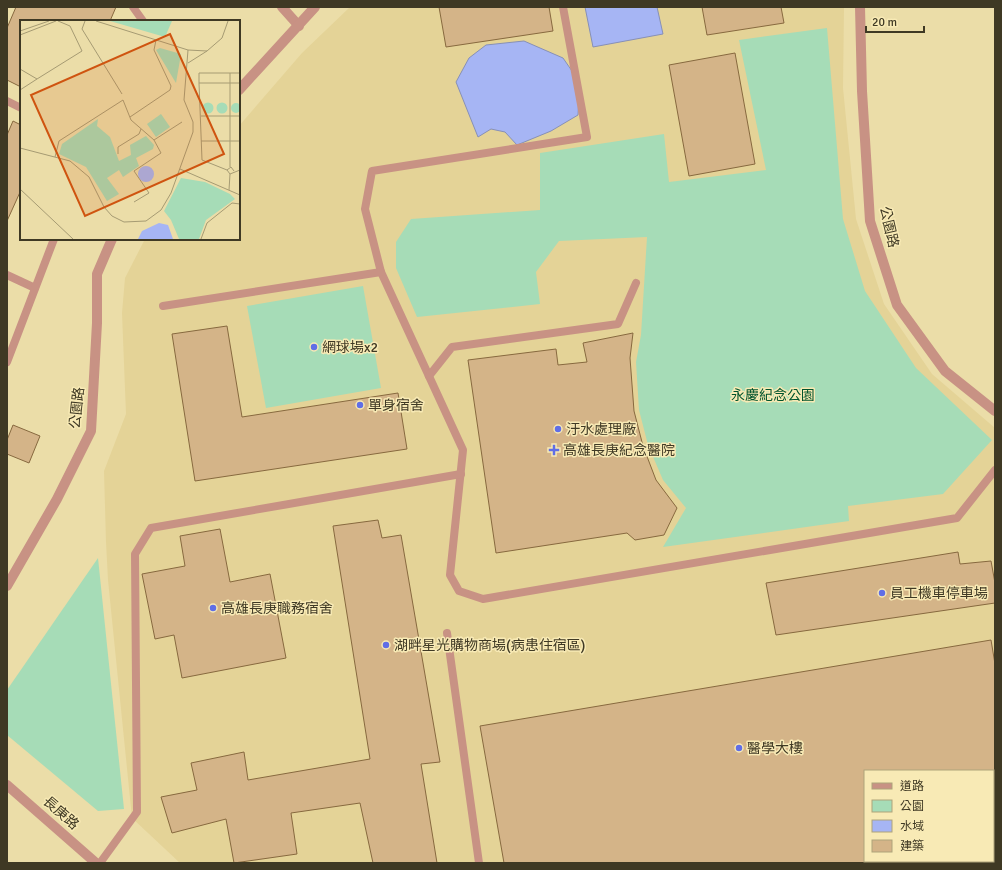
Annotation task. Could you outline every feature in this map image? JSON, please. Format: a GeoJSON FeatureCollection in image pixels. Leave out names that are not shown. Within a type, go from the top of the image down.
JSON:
{"type":"FeatureCollection","features":[{"type":"Feature","properties":{"kind":"street"},"geometry":{"type":"LineString","coordinates":[[282,7],[299,26]]}},
{"type":"Feature","properties":{"kind":"street"},"geometry":{"type":"LineString","coordinates":[[240,89],[315,7]]}},
{"type":"Feature","properties":{"kind":"street","name":"公園路"},"geometry":{"type":"LineString","coordinates":[[860,7],[862,91],[870,220],[897,305],[945,371],[995,411]]}},
{"type":"Feature","properties":{"kind":"street","name":"公園路"},"geometry":{"type":"LineString","coordinates":[[7,586],[57,499],[91,431],[98,323],[97,274],[112,240]]}},
{"type":"Feature","properties":{"kind":"street","name":"長庚路"},"geometry":{"type":"LineString","coordinates":[[7,785],[96,863]]}},
{"type":"Feature","properties":{"kind":"lane"},"geometry":{"type":"LineString","coordinates":[[133,7],[142,20]]}},
{"type":"Feature","properties":{"kind":"lane"},"geometry":{"type":"LineString","coordinates":[[563,7],[587,137],[372,171],[366,209],[381,272],[463,450],[450,575],[459,591],[483,599],[957,518],[995,470]]}},
{"type":"Feature","properties":{"kind":"lane"},"geometry":{"type":"LineString","coordinates":[[7,101],[20,108]]}},
{"type":"Feature","properties":{"kind":"lane"},"geometry":{"type":"LineString","coordinates":[[7,362],[54,240]]}},
{"type":"Feature","properties":{"kind":"lane"},"geometry":{"type":"LineString","coordinates":[[163,306],[381,272]]}},
{"type":"Feature","properties":{"kind":"lane"},"geometry":{"type":"LineString","coordinates":[[7,275],[35,288]]}},
{"type":"Feature","properties":{"kind":"lane"},"geometry":{"type":"LineString","coordinates":[[429,376],[452,347],[618,324],[636,283]]}},
{"type":"Feature","properties":{"kind":"lane"},"geometry":{"type":"LineString","coordinates":[[100,863],[137,812],[135,554],[151,528],[461,474]]}},
{"type":"Feature","properties":{"kind":"lane"},"geometry":{"type":"LineString","coordinates":[[447,633],[479,863]]}},
{"type":"Feature","properties":{"kind":"shaded area","name":"高雄長庚紀念醫院"},"geometry":{"type":"Polygon","coordinates":[[[350,7],[844,7],[843,88],[856,219],[884,304],[932,374],[995,428],[995,863],[180,863],[132,818],[108,580],[104,471],[126,414],[122,313],[125,278],[144,240],[240,240],[240,125],[302,53],[350,7]]]}},
{"type":"Feature","properties":{"kind":"green space","name":"永慶紀念公園"},"geometry":{"type":"Polygon","coordinates":[[[827,28],[843,219],[865,291],[916,368],[992,440],[943,494],[848,506],[849,521],[663,547],[686,508],[663,480],[648,445],[639,410],[636,362],[641,335],[647,237],[559,241],[536,272],[540,304],[417,317],[396,268],[396,242],[411,219],[540,210],[540,153],[664,134],[669,182],[766,170],[739,40],[827,28]]]}},
{"type":"Feature","properties":{"kind":"green space","name":"網球場x2"},"geometry":{"type":"Polygon","coordinates":[[[363,286],[381,388],[266,408],[247,306],[363,286]]]}},
{"type":"Feature","properties":{"kind":"green space"},"geometry":{"type":"Polygon","coordinates":[[[98,558],[124,809],[98,811],[7,735],[7,690],[98,558]]]}},
{"type":"Feature","properties":{"kind":"water"},"geometry":{"type":"Polygon","coordinates":[[[585,7],[657,7],[663,34],[593,47],[585,7]]]}},
{"type":"Feature","properties":{"kind":"water"},"geometry":{"type":"Polygon","coordinates":[[[524,41],[563,58],[572,71],[579,94],[578,115],[551,131],[517,145],[505,132],[491,129],[478,137],[456,82],[469,58],[486,45],[524,41]]]}},
{"type":"Feature","properties":{"kind":"building"},"geometry":{"type":"Polygon","coordinates":[[[16,7],[116,7],[110,20],[20,20],[20,86],[7,80],[7,28],[16,7]]]}},
{"type":"Feature","properties":{"kind":"building"},"geometry":{"type":"Polygon","coordinates":[[[439,7],[549,7],[553,31],[446,47],[439,7]]]}},
{"type":"Feature","properties":{"kind":"building"},"geometry":{"type":"Polygon","coordinates":[[[702,7],[781,7],[784,23],[707,35],[702,7]]]}},
{"type":"Feature","properties":{"kind":"building"},"geometry":{"type":"Polygon","coordinates":[[[735,53],[755,164],[689,176],[669,65],[735,53]]]}},
{"type":"Feature","properties":{"kind":"building"},"geometry":{"type":"Polygon","coordinates":[[[13,121],[20,124],[20,192],[7,221],[7,135],[13,121]]]}},
{"type":"Feature","properties":{"kind":"building","name":"單身宿舍"},"geometry":{"type":"Polygon","coordinates":[[[227,326],[242,417],[398,393],[407,449],[195,481],[172,334],[227,326]]]}},
{"type":"Feature","properties":{"kind":"building","name":"汙水處理廠"},"geometry":{"type":"Polygon","coordinates":[[[633,333],[630,358],[634,411],[643,446],[656,480],[677,508],[664,535],[635,540],[627,533],[496,553],[468,360],[556,349],[558,365],[587,362],[583,343],[633,333]]]}},
{"type":"Feature","properties":{"kind":"building"},"geometry":{"type":"Polygon","coordinates":[[[13,425],[40,436],[29,463],[7,454],[7,440],[13,425]]]}},
{"type":"Feature","properties":{"kind":"building","name":"湖畔星光購物商場(病患住宿區)"},"geometry":{"type":"Polygon","coordinates":[[[378,520],[382,538],[401,535],[440,762],[421,764],[437,863],[373,863],[360,803],[291,813],[297,854],[234,863],[226,819],[172,833],[161,797],[197,790],[191,763],[244,752],[248,780],[370,759],[333,526],[378,520]]]}},
{"type":"Feature","properties":{"kind":"building","name":"高雄長庚職務宿舍"},"geometry":{"type":"Polygon","coordinates":[[[220,529],[230,582],[270,574],[286,658],[182,678],[174,635],[155,639],[142,574],[185,566],[180,536],[220,529]]]}},
{"type":"Feature","properties":{"kind":"building","name":"員工機車停車場"},"geometry":{"type":"Polygon","coordinates":[[[958,552],[960,564],[991,561],[995,583],[995,603],[776,635],[766,583],[958,552]]]}},
{"type":"Feature","properties":{"kind":"building","name":"醫學大樓"},"geometry":{"type":"Polygon","coordinates":[[[991,640],[995,664],[995,863],[504,863],[480,726],[991,640]]]}},
{"type":"Feature","properties":{"kind":"place","name":"網球場x2"},"geometry":{"type":"Point","coordinates":[314,347]}},
{"type":"Feature","properties":{"kind":"place","name":"單身宿舍"},"geometry":{"type":"Point","coordinates":[360,405]}},
{"type":"Feature","properties":{"kind":"place","name":"汙水處理廠"},"geometry":{"type":"Point","coordinates":[558,429]}},
{"type":"Feature","properties":{"kind":"place","name":"高雄長庚紀念醫院"},"geometry":{"type":"Point","coordinates":[554,450]}},
{"type":"Feature","properties":{"kind":"place","name":"員工機車停車場"},"geometry":{"type":"Point","coordinates":[882,593]}},
{"type":"Feature","properties":{"kind":"place","name":"高雄長庚職務宿舍"},"geometry":{"type":"Point","coordinates":[213,608]}},
{"type":"Feature","properties":{"kind":"place","name":"湖畔星光購物商場(病患住宿區)"},"geometry":{"type":"Point","coordinates":[386,645]}},
{"type":"Feature","properties":{"kind":"place","name":"醫學大樓"},"geometry":{"type":"Point","coordinates":[739,748]}}]}
